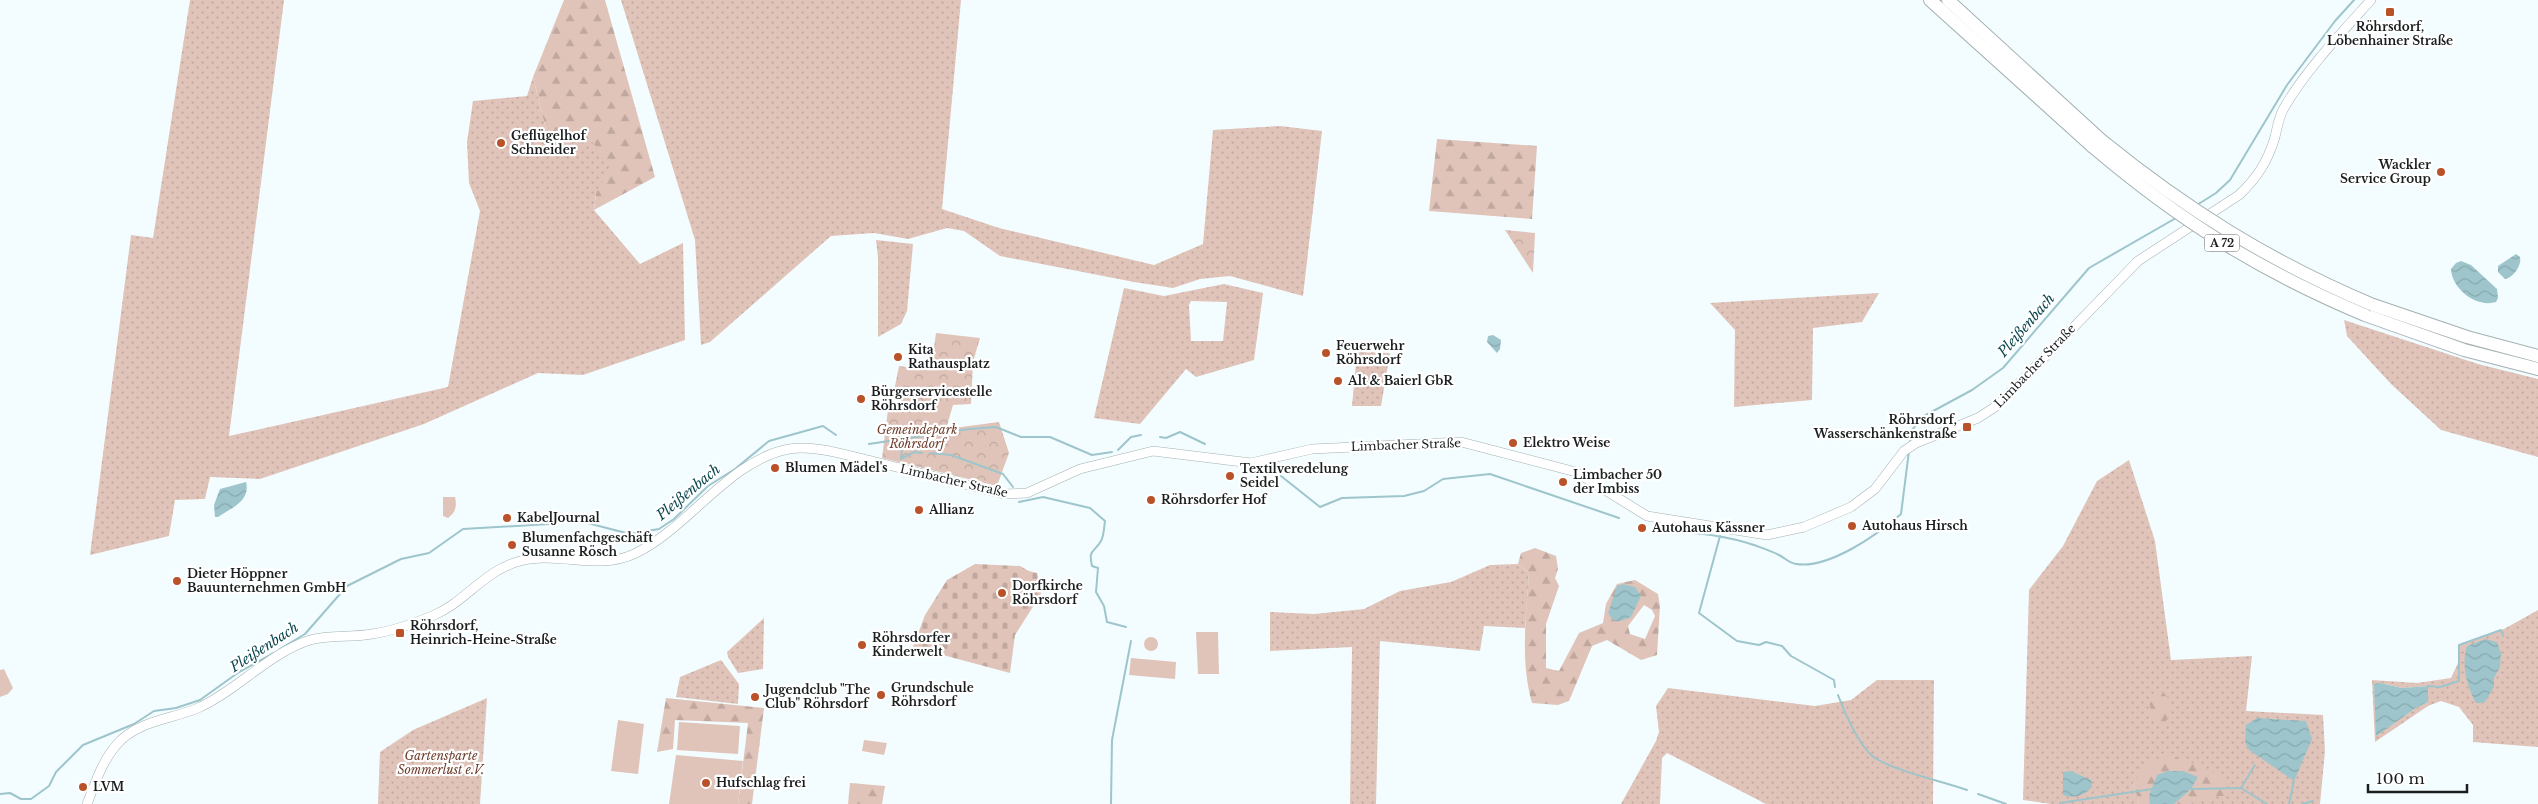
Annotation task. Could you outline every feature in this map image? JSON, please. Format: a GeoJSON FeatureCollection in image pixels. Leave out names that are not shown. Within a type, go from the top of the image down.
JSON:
{"type":"FeatureCollection","features":[{"type":"Feature","properties":{"kind":"highway","name":"A 72"},"geometry":{"type":"LineString","coordinates":[[1930,0],[2097,144],[2252,247],[2369,310],[2464,350],[2538,369]]}},
{"type":"Feature","properties":{"kind":"highway","name":"A 72"},"geometry":{"type":"LineString","coordinates":[[1948,0],[2097,144]]}},
{"type":"Feature","properties":{"kind":"highway","name":"A 72"},"geometry":{"type":"LineString","coordinates":[[2369,310],[2538,356]]}},
{"type":"Feature","properties":{"kind":"street","name":"Limbacher Straße"},"geometry":{"type":"LineString","coordinates":[[87,804],[102,765],[123,739],[143,726],[205,704],[253,671],[302,643],[331,636],[372,634],[413,624],[445,610],[488,575],[518,562],[557,559],[598,562],[632,555],[659,540],[720,487],[763,460],[786,450],[801,448],[840,454],[1004,494],[1015,494],[1035,490],[1080,469],[1153,451],[1251,463],[1312,449],[1461,442],[1576,472],[1647,516],[1766,535],[1804,527],[1851,507],[1875,489],[1904,451],[1916,443],[1978,418],[1998,405],[2138,261],[2232,201],[2253,182],[2271,150],[2282,110],[2298,87],[2371,0]]}},
{"type":"Feature","properties":{"kind":"green space"},"geometry":{"type":"Polygon","coordinates":[[[190,0],[284,0],[229,436],[448,387],[480,211],[469,183],[467,142],[473,101],[527,96],[533,77],[548,138],[588,137],[613,166],[596,193],[594,210],[640,264],[683,243],[685,340],[583,375],[538,373],[424,424],[260,479],[210,477],[205,499],[175,500],[169,536],[90,555],[131,235],[153,238],[190,0]]]}},
{"type":"Feature","properties":{"kind":"green space"},"geometry":{"type":"Polygon","coordinates":[[[564,0],[605,0],[655,177],[594,210],[596,193],[612,166],[588,137],[548,138],[533,77],[564,0]]]}},
{"type":"Feature","properties":{"kind":"green space"},"geometry":{"type":"Polygon","coordinates":[[[621,0],[961,0],[942,209],[999,228],[1154,265],[1203,244],[1213,130],[1280,126],[1322,131],[1303,296],[1230,276],[1200,279],[1173,288],[1134,282],[1000,256],[964,231],[947,228],[908,239],[874,233],[831,236],[710,342],[701,345],[695,240],[621,0]]]}},
{"type":"Feature","properties":{"kind":"green space"},"geometry":{"type":"Polygon","coordinates":[[[1437,139],[1537,146],[1532,219],[1429,211],[1437,139]]]}},
{"type":"Feature","properties":{"kind":"green space"},"geometry":{"type":"Polygon","coordinates":[[[1505,230],[1535,233],[1533,273],[1505,230]]]}},
{"type":"Feature","properties":{"kind":"green space"},"geometry":{"type":"Polygon","coordinates":[[[876,240],[913,244],[907,311],[901,324],[878,337],[878,257],[876,240]]]}},
{"type":"Feature","properties":{"kind":"green space"},"geometry":{"type":"Polygon","coordinates":[[[1224,284],[1263,293],[1254,360],[1196,377],[1186,369],[1140,424],[1094,418],[1124,288],[1164,296],[1224,284]],[[1191,301],[1189,305],[1191,341],[1223,341],[1227,302],[1191,301]]]}},
{"type":"Feature","properties":{"kind":"green space"},"geometry":{"type":"Polygon","coordinates":[[[1879,293],[1862,322],[1813,328],[1812,400],[1734,407],[1735,330],[1710,303],[1879,293]]]}},
{"type":"Feature","properties":{"kind":"green space"},"geometry":{"type":"Polygon","coordinates":[[[2344,320],[2478,364],[2538,379],[2538,457],[2441,430],[2391,384],[2347,336],[2344,320]]]}},
{"type":"Feature","properties":{"kind":"green space","name":"Gemeindepark Röhrsdorf"},"geometry":{"type":"Polygon","coordinates":[[[936,333],[980,338],[973,362],[971,404],[953,405],[946,429],[999,422],[1009,453],[997,486],[882,458],[888,410],[899,412],[902,393],[894,391],[899,366],[924,369],[932,362],[936,333]]]}},
{"type":"Feature","properties":{"kind":"green space"},"geometry":{"type":"Polygon","coordinates":[[[1357,352],[1390,353],[1381,406],[1352,406],[1357,352]]]}},
{"type":"Feature","properties":{"kind":"green space"},"geometry":{"type":"Polygon","coordinates":[[[2129,460],[2155,541],[2171,660],[2252,656],[2246,711],[2323,715],[2325,751],[2320,804],[2186,804],[2133,782],[2139,804],[2051,804],[2023,800],[2029,590],[2063,546],[2097,481],[2129,460]]]}},
{"type":"Feature","properties":{"kind":"green space"},"geometry":{"type":"Polygon","coordinates":[[[443,497],[455,497],[455,509],[448,518],[443,516],[443,497]]]}},
{"type":"Feature","properties":{"kind":"green space"},"geometry":{"type":"Polygon","coordinates":[[[1535,548],[1556,556],[1558,569],[1555,578],[1559,586],[1546,624],[1546,668],[1559,671],[1579,633],[1603,623],[1606,604],[1617,584],[1635,580],[1658,594],[1660,606],[1657,655],[1641,660],[1607,640],[1592,646],[1569,701],[1558,705],[1532,703],[1528,687],[1525,655],[1525,622],[1529,573],[1518,564],[1521,553],[1535,548]],[[1644,605],[1628,626],[1630,634],[1645,639],[1655,616],[1652,610],[1644,605]]]}},
{"type":"Feature","properties":{"kind":"green space"},"geometry":{"type":"Polygon","coordinates":[[[975,564],[1020,566],[1037,573],[1041,594],[1015,635],[1010,673],[913,647],[925,615],[947,580],[975,564]]]}},
{"type":"Feature","properties":{"kind":"green space"},"geometry":{"type":"Polygon","coordinates":[[[1518,564],[1529,573],[1525,628],[1484,626],[1480,651],[1380,641],[1376,804],[1350,804],[1352,647],[1270,651],[1270,612],[1314,614],[1364,609],[1400,591],[1451,582],[1490,565],[1518,564]]]}},
{"type":"Feature","properties":{"kind":"green space"},"geometry":{"type":"Polygon","coordinates":[[[2538,610],[2538,747],[2473,742],[2473,725],[2459,707],[2441,701],[2428,706],[2375,742],[2372,680],[2417,683],[2451,678],[2458,663],[2458,645],[2504,629],[2538,610]],[[2380,683],[2376,735],[2428,702],[2428,686],[2402,688],[2380,683]]]}},
{"type":"Feature","properties":{"kind":"green space"},"geometry":{"type":"Polygon","coordinates":[[[764,618],[763,669],[738,673],[727,652],[764,618]]]}},
{"type":"Feature","properties":{"kind":"green space"},"geometry":{"type":"Polygon","coordinates":[[[1196,632],[1218,632],[1219,674],[1198,674],[1196,632]]]}},
{"type":"Feature","properties":{"kind":"green space"},"geometry":{"type":"Polygon","coordinates":[[[1148,637],[1154,637],[1158,644],[1154,651],[1148,651],[1144,647],[1144,641],[1148,637]]]}},
{"type":"Feature","properties":{"kind":"green space"},"geometry":{"type":"Polygon","coordinates":[[[1131,658],[1176,662],[1175,679],[1129,675],[1131,658]]]}},
{"type":"Feature","properties":{"kind":"green space"},"geometry":{"type":"Polygon","coordinates":[[[721,660],[739,684],[738,704],[676,697],[680,677],[721,660]]]}},
{"type":"Feature","properties":{"kind":"green space"},"geometry":{"type":"Polygon","coordinates":[[[4,669],[13,688],[8,694],[0,697],[0,670],[4,669]]]}},
{"type":"Feature","properties":{"kind":"green space"},"geometry":{"type":"Polygon","coordinates":[[[1877,680],[1934,680],[1933,804],[1766,804],[1667,753],[1662,758],[1660,804],[1621,804],[1656,741],[1659,732],[1656,706],[1668,688],[1815,706],[1851,700],[1877,680]]]}},
{"type":"Feature","properties":{"kind":"green space"},"geometry":{"type":"Polygon","coordinates":[[[2163,692],[2171,702],[2168,719],[2162,724],[2152,719],[2149,698],[2154,693],[2163,692]]]}},
{"type":"Feature","properties":{"kind":"green space","name":"Gartensparte Sommerlust e.V."},"geometry":{"type":"Polygon","coordinates":[[[487,698],[480,804],[378,804],[380,752],[413,730],[487,698]]]}},
{"type":"Feature","properties":{"kind":"green space"},"geometry":{"type":"Polygon","coordinates":[[[666,698],[764,708],[752,804],[738,804],[748,723],[675,720],[673,749],[657,752],[666,698]]]}},
{"type":"Feature","properties":{"kind":"green space"},"geometry":{"type":"Polygon","coordinates":[[[618,720],[644,724],[638,774],[611,771],[618,720]]]}},
{"type":"Feature","properties":{"kind":"green space"},"geometry":{"type":"Polygon","coordinates":[[[679,722],[740,726],[738,754],[677,750],[679,722]]]}},
{"type":"Feature","properties":{"kind":"green space"},"geometry":{"type":"Polygon","coordinates":[[[864,740],[887,743],[884,755],[862,751],[864,740]]]}},
{"type":"Feature","properties":{"kind":"green space","name":"Hufschlag frei"},"geometry":{"type":"Polygon","coordinates":[[[676,755],[743,761],[738,804],[669,804],[676,755]]]}},
{"type":"Feature","properties":{"kind":"green space"},"geometry":{"type":"Polygon","coordinates":[[[2171,756],[2214,772],[2226,782],[2226,795],[2186,804],[2139,804],[2133,782],[2151,760],[2171,756]]]}},
{"type":"Feature","properties":{"kind":"green space"},"geometry":{"type":"Polygon","coordinates":[[[850,783],[885,786],[882,804],[848,804],[850,783]]]}},
{"type":"Feature","properties":{"kind":"water"},"geometry":{"type":"Polygon","coordinates":[[[2516,254],[2520,257],[2518,267],[2514,274],[2505,279],[2498,272],[2498,266],[2516,254]]]}},
{"type":"Feature","properties":{"kind":"water"},"geometry":{"type":"Polygon","coordinates":[[[2461,261],[2471,265],[2497,289],[2498,298],[2496,302],[2481,302],[2460,290],[2452,276],[2451,269],[2456,263],[2461,261]]]}},
{"type":"Feature","properties":{"kind":"water"},"geometry":{"type":"Polygon","coordinates":[[[1493,335],[1501,340],[1500,349],[1497,353],[1487,342],[1488,336],[1493,335]]]}},
{"type":"Feature","properties":{"kind":"water"},"geometry":{"type":"Polygon","coordinates":[[[246,482],[247,489],[243,499],[234,507],[215,517],[214,505],[220,489],[246,482]]]}},
{"type":"Feature","properties":{"kind":"water"},"geometry":{"type":"Polygon","coordinates":[[[1623,584],[1635,587],[1641,596],[1631,617],[1621,621],[1614,621],[1608,613],[1617,586],[1623,584]]]}},
{"type":"Feature","properties":{"kind":"water"},"geometry":{"type":"Polygon","coordinates":[[[2485,639],[2497,642],[2501,653],[2500,667],[2494,678],[2494,687],[2484,703],[2476,703],[2466,675],[2465,653],[2467,646],[2485,639]]]}},
{"type":"Feature","properties":{"kind":"water"},"geometry":{"type":"Polygon","coordinates":[[[2380,683],[2402,688],[2428,686],[2428,702],[2416,708],[2376,736],[2374,684],[2380,683]]]}},
{"type":"Feature","properties":{"kind":"water"},"geometry":{"type":"Polygon","coordinates":[[[2257,718],[2306,721],[2312,739],[2294,781],[2249,750],[2245,742],[2246,725],[2257,718]]]}},
{"type":"Feature","properties":{"kind":"water"},"geometry":{"type":"Polygon","coordinates":[[[2071,771],[2091,780],[2092,787],[2086,793],[2071,797],[2063,795],[2063,772],[2071,771]]]}},
{"type":"Feature","properties":{"kind":"water"},"geometry":{"type":"Polygon","coordinates":[[[2168,771],[2183,771],[2198,777],[2191,789],[2174,804],[2150,804],[2149,796],[2157,775],[2168,771]]]}},
{"type":"Feature","properties":{"kind":"waterway","name":"Pleißenbach"},"geometry":{"type":"LineString","coordinates":[[2197,205],[2216,193],[2230,180],[2287,85],[2335,21],[2354,0]]}},
{"type":"Feature","properties":{"kind":"waterway","name":"Pleißenbach"},"geometry":{"type":"LineString","coordinates":[[1910,444],[1911,431],[1924,416],[1972,390],[2003,368],[2089,268],[2176,218]]}},
{"type":"Feature","properties":{"kind":"waterway","name":"Pleißenbach"},"geometry":{"type":"LineString","coordinates":[[280,649],[305,634],[347,586],[401,559],[429,553],[463,529],[549,524],[568,518],[630,534],[659,529],[674,519],[708,486],[735,469],[769,441],[823,426],[836,435]]}},
{"type":"Feature","properties":{"kind":"waterway","name":"Pleißenbach"},"geometry":{"type":"LineString","coordinates":[[869,444],[969,429],[996,427],[1021,437],[1050,437],[1092,455],[1112,452]]}},
{"type":"Feature","properties":{"kind":"waterway","name":"Pleißenbach"},"geometry":{"type":"LineString","coordinates":[[1160,437],[1166,438],[1180,432],[1205,444]]}},
{"type":"Feature","properties":{"kind":"waterway","name":"Pleißenbach"},"geometry":{"type":"LineString","coordinates":[[1118,450],[1131,437],[1141,435]]}},
{"type":"Feature","properties":{"kind":"waterway"},"geometry":{"type":"LineString","coordinates":[[900,439],[902,446],[901,459],[914,452],[922,453]]}},
{"type":"Feature","properties":{"kind":"waterway","name":"Pleißenbach"},"geometry":{"type":"LineString","coordinates":[[1663,531],[1720,536],[1754,545],[1796,564],[1823,561],[1852,549],[1901,514],[1909,451]]}},
{"type":"Feature","properties":{"kind":"waterway"},"geometry":{"type":"LineString","coordinates":[[931,453],[951,455],[1003,474],[1013,487]]}},
{"type":"Feature","properties":{"kind":"waterway","name":"Pleißenbach"},"geometry":{"type":"LineString","coordinates":[[1276,472],[1320,507],[1342,498],[1404,496],[1424,491],[1443,479],[1490,474],[1619,518]]}},
{"type":"Feature","properties":{"kind":"waterway"},"geometry":{"type":"LineString","coordinates":[[1019,502],[1043,497],[1090,508],[1105,521],[1102,539],[1091,554],[1092,566],[1098,568],[1096,592],[1104,606],[1107,622],[1126,627]]}},
{"type":"Feature","properties":{"kind":"waterway"},"geometry":{"type":"LineString","coordinates":[[1720,536],[1699,613],[1737,641],[1759,645],[1766,642],[1782,646],[1791,656],[1834,680],[1835,687]]}},
{"type":"Feature","properties":{"kind":"waterway"},"geometry":{"type":"LineString","coordinates":[[2428,686],[2440,687],[2459,681],[2459,645],[2501,630],[2503,636]]}},
{"type":"Feature","properties":{"kind":"waterway"},"geometry":{"type":"LineString","coordinates":[[1111,804],[1112,740],[1131,641]]}},
{"type":"Feature","properties":{"kind":"waterway","name":"Pleißenbach"},"geometry":{"type":"LineString","coordinates":[[0,794],[10,793],[21,799],[31,799],[49,786],[56,772],[83,745],[134,724],[154,711],[176,708],[200,700],[239,672],[274,653]]}},
{"type":"Feature","properties":{"kind":"waterway"},"geometry":{"type":"LineString","coordinates":[[1838,695],[1858,738],[1875,758],[1908,772],[1967,790]]}},
{"type":"Feature","properties":{"kind":"waterway"},"geometry":{"type":"LineString","coordinates":[[2191,789],[2241,788],[2255,765]]}},
{"type":"Feature","properties":{"kind":"waterway"},"geometry":{"type":"LineString","coordinates":[[2289,804],[2294,781]]}},
{"type":"Feature","properties":{"kind":"waterway"},"geometry":{"type":"LineString","coordinates":[[2241,788],[2267,804]]}},
{"type":"Feature","properties":{"kind":"waterway"},"geometry":{"type":"LineString","coordinates":[[2060,803],[2152,789]]}},
{"type":"Feature","properties":{"kind":"waterway"},"geometry":{"type":"LineString","coordinates":[[1978,794],[2006,804]]}},
{"type":"Feature","properties":{"kind":"waterway"},"geometry":{"type":"LineString","coordinates":[[2302,804],[2313,801]]}},
{"type":"Feature","properties":{"kind":"place","name":"Röhrsdorf, Löbenhainer Straße"},"geometry":{"type":"Point","coordinates":[2390,12]}},
{"type":"Feature","properties":{"kind":"place","name":"Geflügelhof Schneider"},"geometry":{"type":"Point","coordinates":[501,143]}},
{"type":"Feature","properties":{"kind":"place","name":"Wackler Service Group"},"geometry":{"type":"Point","coordinates":[2441,172]}},
{"type":"Feature","properties":{"kind":"place","name":"Feuerwehr Röhrsdorf"},"geometry":{"type":"Point","coordinates":[1326,353]}},
{"type":"Feature","properties":{"kind":"place","name":"Kita Rathausplatz"},"geometry":{"type":"Point","coordinates":[898,357]}},
{"type":"Feature","properties":{"kind":"place","name":"Alt & Baierl GbR"},"geometry":{"type":"Point","coordinates":[1338,381]}},
{"type":"Feature","properties":{"kind":"place","name":"Bürgerservicestelle Röhrsdorf"},"geometry":{"type":"Point","coordinates":[861,399]}},
{"type":"Feature","properties":{"kind":"place","name":"Röhrsdorf, Wasserschänkenstraße"},"geometry":{"type":"Point","coordinates":[1967,427]}},
{"type":"Feature","properties":{"kind":"place","name":"Elektro Weise"},"geometry":{"type":"Point","coordinates":[1513,443]}},
{"type":"Feature","properties":{"kind":"place","name":"Blumen Mädel's"},"geometry":{"type":"Point","coordinates":[775,468]}},
{"type":"Feature","properties":{"kind":"place","name":"Textilveredelung Seidel"},"geometry":{"type":"Point","coordinates":[1230,476]}},
{"type":"Feature","properties":{"kind":"place","name":"Limbacher 50 der Imbiss"},"geometry":{"type":"Point","coordinates":[1563,482]}},
{"type":"Feature","properties":{"kind":"place","name":"Röhrsdorfer Hof"},"geometry":{"type":"Point","coordinates":[1151,500]}},
{"type":"Feature","properties":{"kind":"place","name":"Allianz"},"geometry":{"type":"Point","coordinates":[919,510]}},
{"type":"Feature","properties":{"kind":"place","name":"KabelJournal"},"geometry":{"type":"Point","coordinates":[507,518]}},
{"type":"Feature","properties":{"kind":"place","name":"Autohaus Hirsch"},"geometry":{"type":"Point","coordinates":[1852,526]}},
{"type":"Feature","properties":{"kind":"place","name":"Autohaus Kässner"},"geometry":{"type":"Point","coordinates":[1642,528]}},
{"type":"Feature","properties":{"kind":"place","name":"Blumenfachgeschäft Susanne Rösch"},"geometry":{"type":"Point","coordinates":[512,545]}},
{"type":"Feature","properties":{"kind":"place","name":"Dieter Höppner Bauunternehmen GmbH"},"geometry":{"type":"Point","coordinates":[177,581]}},
{"type":"Feature","properties":{"kind":"place","name":"Dorfkirche Röhrsdorf"},"geometry":{"type":"Point","coordinates":[1002,593]}},
{"type":"Feature","properties":{"kind":"place","name":"Röhrsdorf, Heinrich-Heine-Straße"},"geometry":{"type":"Point","coordinates":[400,633]}},
{"type":"Feature","properties":{"kind":"place","name":"Röhrsdorfer Kinderwelt"},"geometry":{"type":"Point","coordinates":[862,645]}},
{"type":"Feature","properties":{"kind":"place","name":"Grundschule Röhrsdorf"},"geometry":{"type":"Point","coordinates":[881,695]}},
{"type":"Feature","properties":{"kind":"place","name":"Jugendclub \"The Club\" Röhrsdorf"},"geometry":{"type":"Point","coordinates":[755,697]}},
{"type":"Feature","properties":{"kind":"place","name":"Hufschlag frei"},"geometry":{"type":"Point","coordinates":[706,783]}},
{"type":"Feature","properties":{"kind":"place","name":"LVM"},"geometry":{"type":"Point","coordinates":[83,787]}}]}
